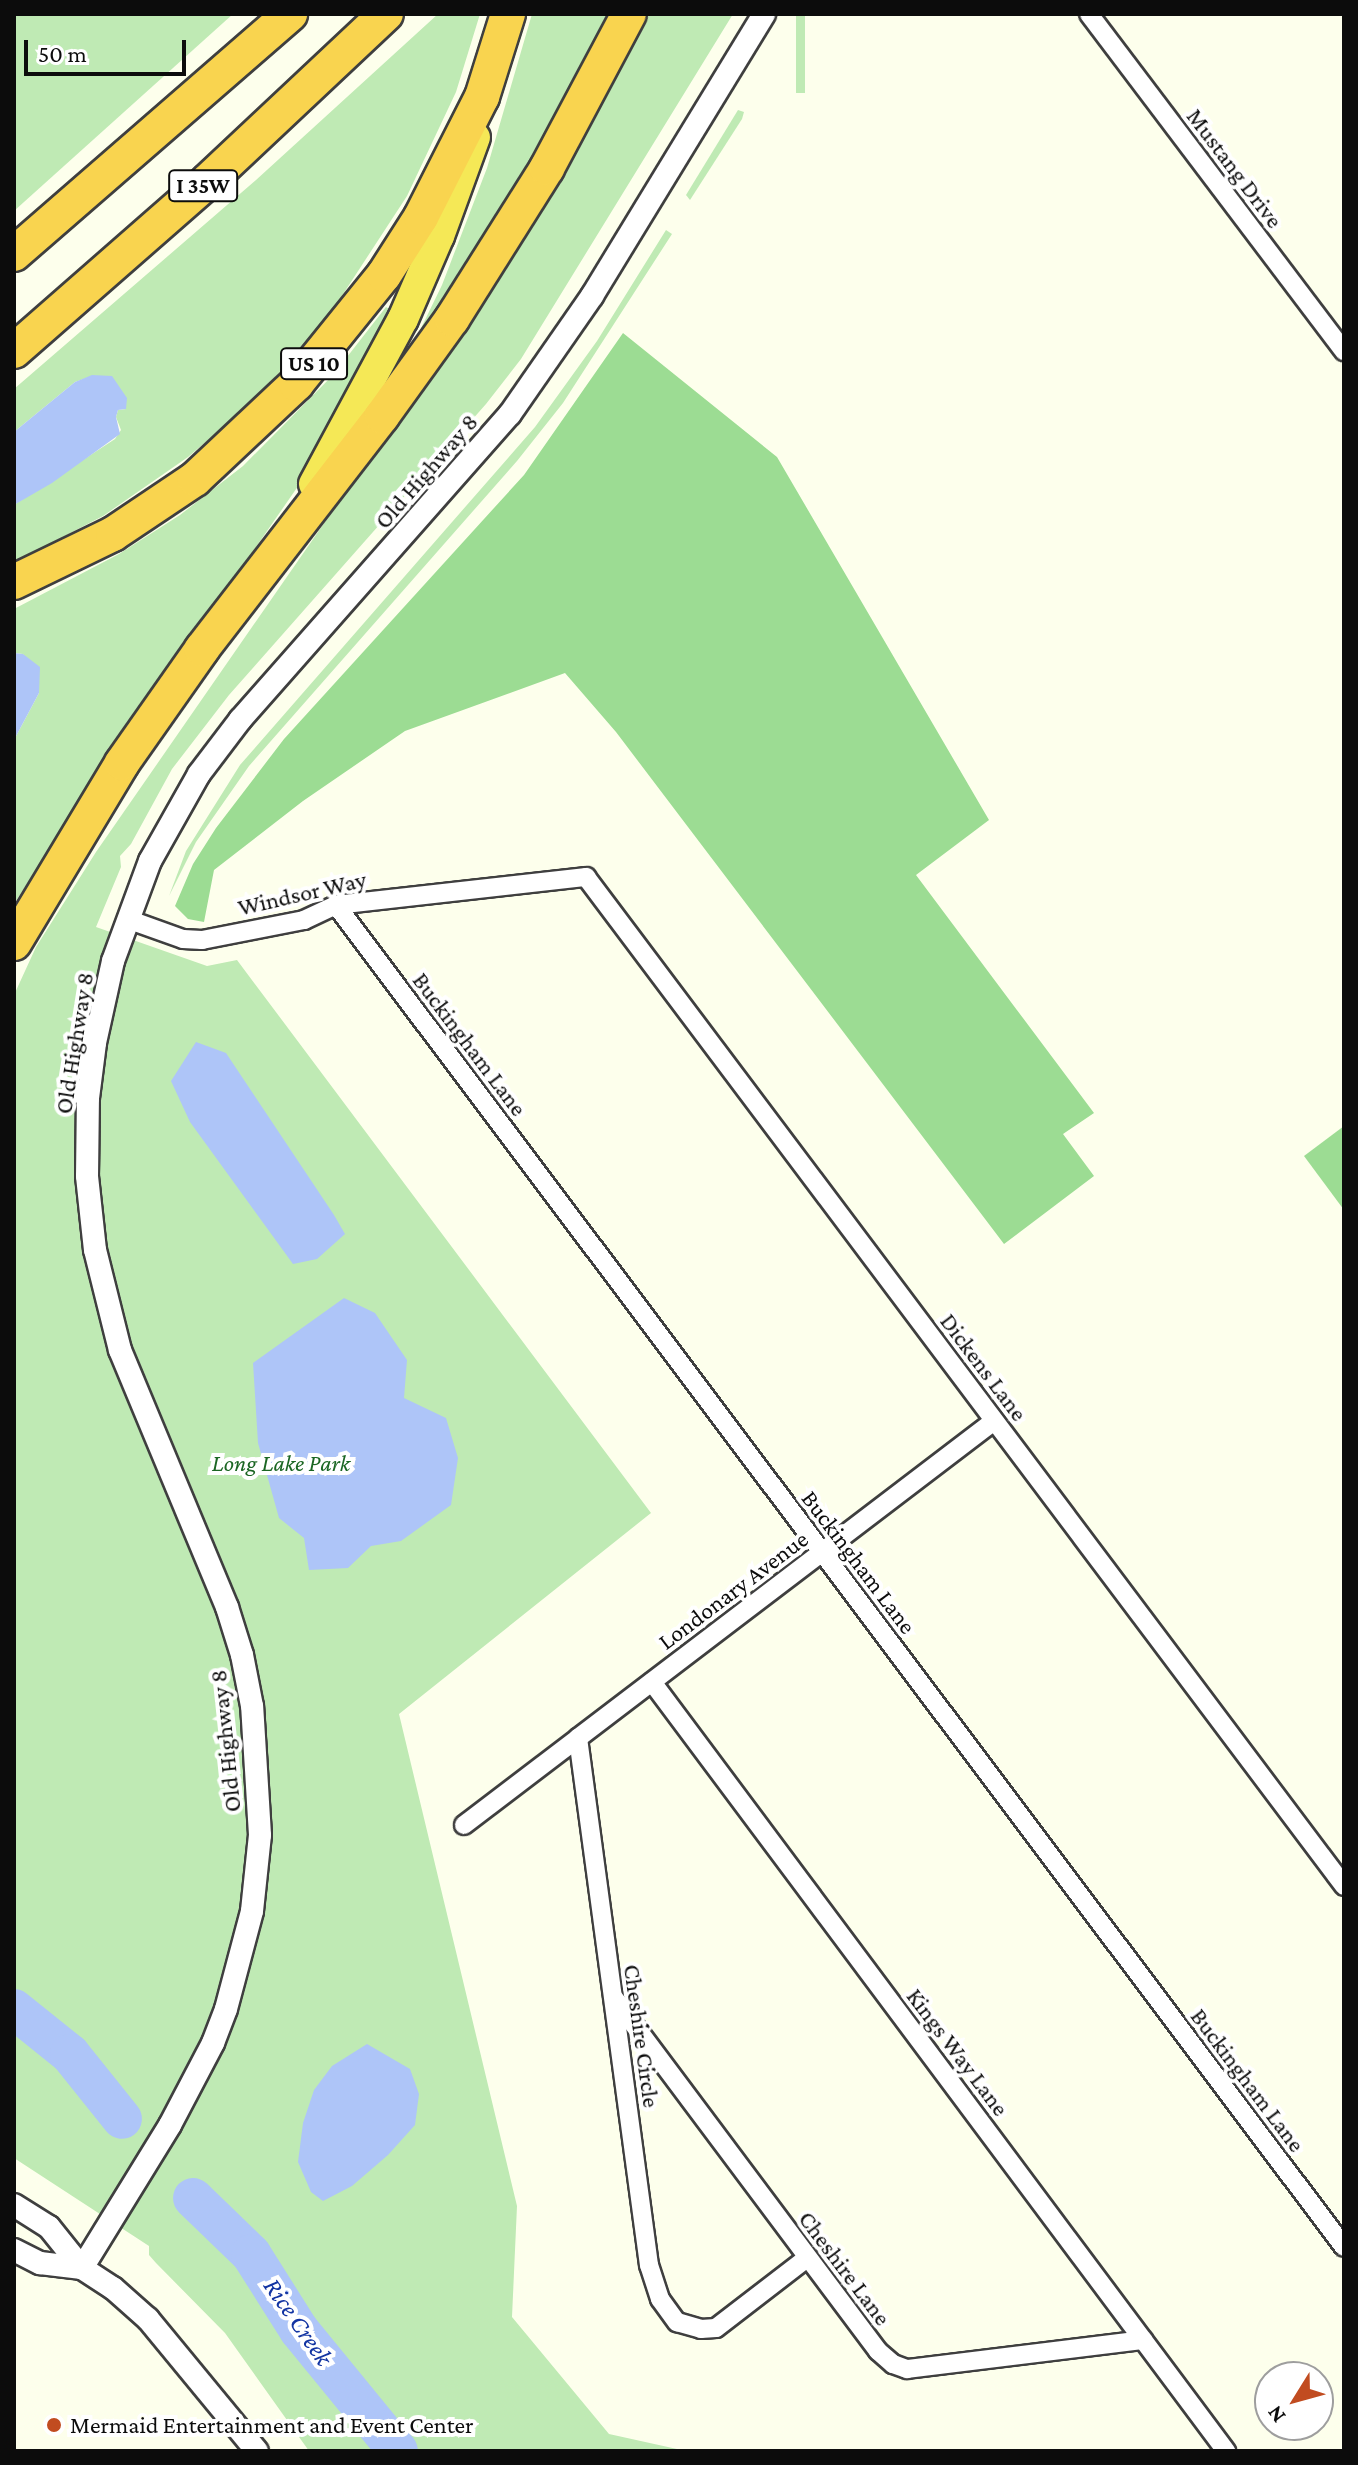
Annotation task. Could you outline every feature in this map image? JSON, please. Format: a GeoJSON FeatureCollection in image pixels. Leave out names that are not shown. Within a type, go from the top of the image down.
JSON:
{"type":"FeatureCollection","features":[{"type":"Feature","properties":{"kind":"highway","name":"I 35W"},"geometry":{"type":"LineString","coordinates":[[14,254],[290,14]]}},
{"type":"Feature","properties":{"kind":"highway","name":"I 35W"},"geometry":{"type":"LineString","coordinates":[[14,351],[208,181],[386,14]]}},
{"type":"Feature","properties":{"kind":"highway"},"geometry":{"type":"LineString","coordinates":[[220,625],[452,319],[547,168],[629,14]]}},
{"type":"Feature","properties":{"kind":"highway"},"geometry":{"type":"LineString","coordinates":[[14,943],[122,763],[220,625],[319,477],[403,319],[470,152],[504,28]]}},
{"type":"Feature","properties":{"kind":"highway","name":"US 10"},"geometry":{"type":"LineString","coordinates":[[14,582],[113,534],[195,479],[296,384],[359,309],[421,217],[482,97],[504,28]]}},
{"type":"Feature","properties":{"kind":"street","name":"Old Highway 8"},"geometry":{"type":"LineString","coordinates":[[82,2268],[170,2125],[213,2043],[231,1994],[252,1911],[260,1835],[254,1721],[242,1655],[227,1607],[123,1361],[95,1250],[87,1176],[88,1098],[102,1006],[127,919],[166,829],[199,774],[240,720],[481,449],[534,382],[592,296],[764,14]]}},
{"type":"Feature","properties":{"kind":"street","name":"Mustang Drive"},"geometry":{"type":"LineString","coordinates":[[1089,14],[1344,351]]}},
{"type":"Feature","properties":{"kind":"street","name":"Windsor Way"},"geometry":{"type":"LineString","coordinates":[[127,919],[183,939],[202,940],[304,920],[336,905],[586,877]]}},
{"type":"Feature","properties":{"kind":"street","name":"Dickens Lane"},"geometry":{"type":"LineString","coordinates":[[586,877],[1344,1886]]}},
{"type":"Feature","properties":{"kind":"street","name":"Buckingham Lane"},"geometry":{"type":"LineString","coordinates":[[336,905],[1344,2247]]}},
{"type":"Feature","properties":{"kind":"street","name":"Londonary Avenue"},"geometry":{"type":"LineString","coordinates":[[578,1738],[994,1421]]}},
{"type":"Feature","properties":{"kind":"street","name":"Kings Way Lane"},"geometry":{"type":"LineString","coordinates":[[652,1682],[1226,2451]]}},
{"type":"Feature","properties":{"kind":"street"},"geometry":{"type":"LineString","coordinates":[[464,1825],[578,1738]]}},
{"type":"Feature","properties":{"kind":"street","name":"Cheshire Circle"},"geometry":{"type":"LineString","coordinates":[[578,1738],[649,2265],[660,2299],[677,2322],[701,2329],[716,2328],[807,2258]]}},
{"type":"Feature","properties":{"kind":"street","name":"Cheshire Lane"},"geometry":{"type":"LineString","coordinates":[[612,1996],[878,2351],[907,2369],[1143,2340]]}},
{"type":"Feature","properties":{"kind":"street"},"geometry":{"type":"LineString","coordinates":[[14,2205],[49,2227],[82,2268],[113,2288],[168,2341],[257,2451]]}},
{"type":"Feature","properties":{"kind":"street"},"geometry":{"type":"LineString","coordinates":[[14,2250],[40,2263],[82,2268]]}},
{"type":"Feature","properties":{"kind":"green space"},"geometry":{"type":"Polygon","coordinates":[[[14,14],[233,14],[14,211],[14,14]]]}},
{"type":"Feature","properties":{"kind":"green space"},"geometry":{"type":"Polygon","coordinates":[[[438,14],[480,14],[456,92],[407,196],[332,311],[295,357],[242,411],[188,457],[103,516],[14,562],[14,505],[115,439],[121,430],[116,417],[118,410],[126,409],[115,383],[92,376],[75,382],[14,432],[14,389],[256,180],[438,14]]]}},
{"type":"Feature","properties":{"kind":"green space"},"geometry":{"type":"Polygon","coordinates":[[[532,14],[621,14],[527,178],[407,357],[442,285],[487,168],[532,14]]]}},
{"type":"Feature","properties":{"kind":"green space","name":"Long Lake Park"},"geometry":{"type":"Polygon","coordinates":[[[649,14],[733,14],[521,359],[486,404],[229,695],[172,769],[131,844],[120,856],[121,867],[96,927],[207,966],[237,960],[651,1513],[399,1714],[517,2206],[512,2317],[609,2434],[686,2451],[309,2451],[225,2333],[149,2255],[149,2246],[14,2158],[14,995],[36,947],[96,852],[404,408],[552,181],[649,14]]]}},
{"type":"Feature","properties":{"kind":"green space"},"geometry":{"type":"Polygon","coordinates":[[[796,14],[805,14],[805,93],[796,93],[796,14]]]}},
{"type":"Feature","properties":{"kind":"green space"},"geometry":{"type":"Polygon","coordinates":[[[738,110],[744,112],[742,119],[690,200],[686,195],[738,110]]]}},
{"type":"Feature","properties":{"kind":"green space"},"geometry":{"type":"Polygon","coordinates":[[[666,230],[672,234],[563,403],[517,461],[249,766],[196,842],[169,896],[186,851],[240,765],[535,427],[597,341],[666,230]]]}},
{"type":"Feature","properties":{"kind":"green space"},"geometry":{"type":"Polygon","coordinates":[[[386,307],[397,314],[321,453],[85,794],[14,904],[14,740],[39,693],[23,654],[14,653],[14,609],[119,554],[180,515],[243,466],[333,375],[386,307]]]}},
{"type":"Feature","properties":{"kind":"green space"},"geometry":{"type":"Polygon","coordinates":[[[623,333],[777,457],[989,820],[916,875],[1094,1113],[1063,1134],[1094,1176],[1004,1244],[616,732],[565,673],[405,731],[303,801],[214,870],[204,922],[188,919],[175,906],[193,864],[216,828],[284,739],[524,475],[623,333]]]}},
{"type":"Feature","properties":{"kind":"green space"},"geometry":{"type":"Polygon","coordinates":[[[1344,1126],[1344,1210],[1304,1156],[1344,1126]]]}},
{"type":"Feature","properties":{"kind":"water"},"geometry":{"type":"Polygon","coordinates":[[[92,375],[112,376],[127,398],[126,409],[118,410],[116,417],[120,434],[52,483],[14,505],[14,432],[75,382],[92,375]]]}},
{"type":"Feature","properties":{"kind":"water"},"geometry":{"type":"Polygon","coordinates":[[[14,653],[23,654],[40,667],[39,693],[14,740],[14,653]]]}},
{"type":"Feature","properties":{"kind":"water"},"geometry":{"type":"Polygon","coordinates":[[[196,1042],[226,1053],[345,1234],[317,1259],[293,1264],[190,1122],[171,1081],[196,1042]]]}},
{"type":"Feature","properties":{"kind":"water"},"geometry":{"type":"Polygon","coordinates":[[[344,1298],[375,1313],[407,1360],[404,1398],[446,1418],[458,1458],[451,1505],[401,1541],[371,1546],[348,1568],[309,1570],[304,1538],[279,1518],[258,1443],[253,1363],[344,1298]]]}},
{"type":"Feature","properties":{"kind":"water"},"geometry":{"type":"Polygon","coordinates":[[[367,2044],[410,2069],[419,2094],[415,2125],[388,2155],[352,2186],[323,2201],[311,2192],[298,2162],[303,2123],[314,2090],[332,2066],[367,2044]]]}},
{"type":"Feature","properties":{"kind":"waterway","name":"Rice Creek"},"geometry":{"type":"LineString","coordinates":[[14,2009],[70,2054],[122,2119]]}},
{"type":"Feature","properties":{"kind":"waterway","name":"Rice Creek"},"geometry":{"type":"LineString","coordinates":[[193,2198],[251,2254],[299,2330],[398,2451]]}},
{"type":"Feature","properties":{"kind":"place","name":"Mermaid Entertainment and Event Center"},"geometry":{"type":"Point","coordinates":[54,2425]}}]}
